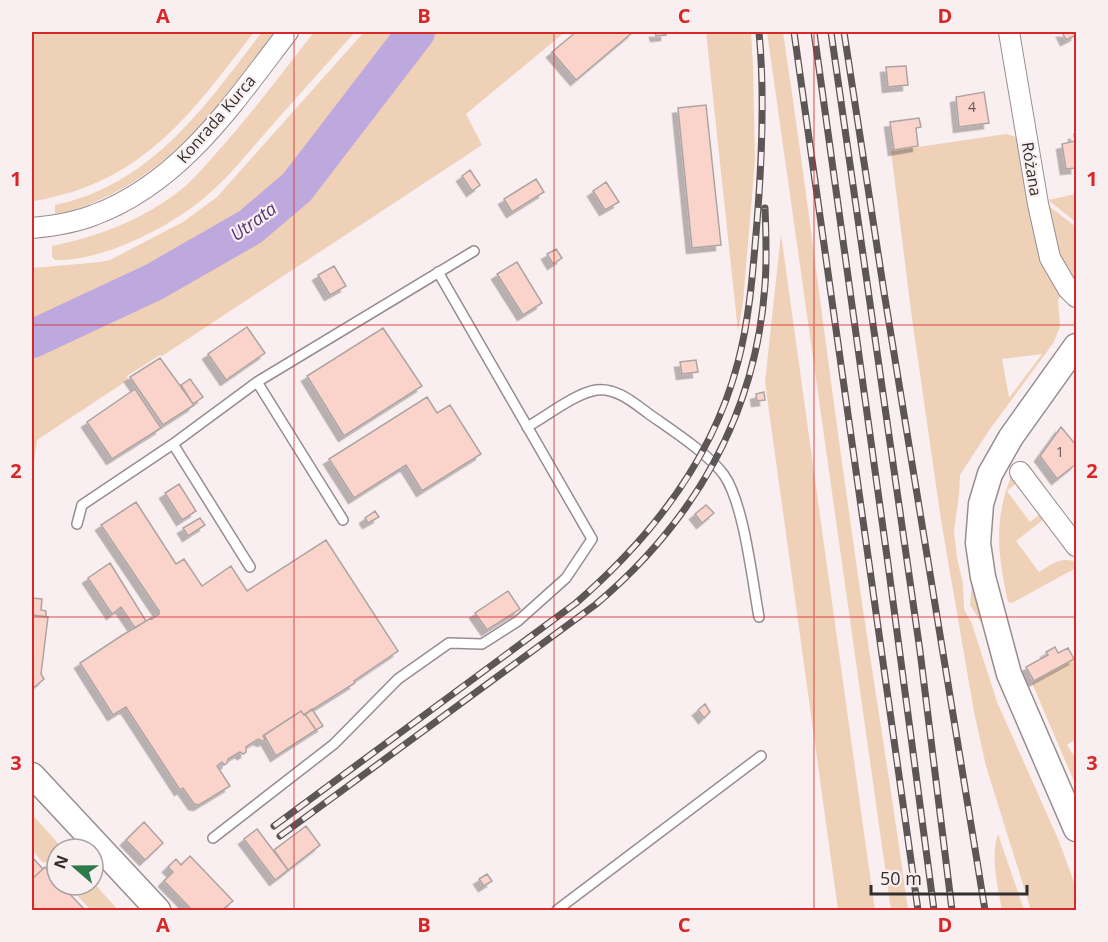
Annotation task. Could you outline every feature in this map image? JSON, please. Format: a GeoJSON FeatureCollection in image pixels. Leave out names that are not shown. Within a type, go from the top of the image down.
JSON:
{"type":"FeatureCollection","features":[{"type":"Feature","properties":{"kind":"street","name":"Konrada Kurca"},"geometry":{"type":"LineString","coordinates":[[32,228],[66,223],[94,215],[129,200],[154,183],[182,160],[236,100],[288,32]]}},
{"type":"Feature","properties":{"kind":"street","name":"Różana"},"geometry":{"type":"LineString","coordinates":[[1009,32],[1038,204],[1050,258],[1068,289],[1077,297]]}},
{"type":"Feature","properties":{"kind":"street"},"geometry":{"type":"LineString","coordinates":[[1077,346],[1011,437],[990,474],[981,504],[978,543],[983,577],[1009,674],[1077,830]]}},
{"type":"Feature","properties":{"kind":"street"},"geometry":{"type":"LineString","coordinates":[[1020,471],[1077,546]]}},
{"type":"Feature","properties":{"kind":"street"},"geometry":{"type":"LineString","coordinates":[[32,775],[158,910]]}},
{"type":"Feature","properties":{"kind":"lane"},"geometry":{"type":"LineString","coordinates":[[78,524],[82,505],[173,444],[257,382],[474,250]]}},
{"type":"Feature","properties":{"kind":"lane"},"geometry":{"type":"LineString","coordinates":[[213,838],[334,744],[398,679],[449,643],[482,644],[518,621],[566,578],[592,539],[438,272]]}},
{"type":"Feature","properties":{"kind":"lane"},"geometry":{"type":"LineString","coordinates":[[257,382],[343,520]]}},
{"type":"Feature","properties":{"kind":"lane"},"geometry":{"type":"LineString","coordinates":[[527,427],[581,396],[595,390],[607,389],[632,402],[701,453],[724,475],[739,508],[759,617]]}},
{"type":"Feature","properties":{"kind":"lane"},"geometry":{"type":"LineString","coordinates":[[173,444],[250,567]]}},
{"type":"Feature","properties":{"kind":"lane"},"geometry":{"type":"LineString","coordinates":[[557,910],[761,756]]}},
{"type":"Feature","properties":{"kind":"shaded area"},"geometry":{"type":"Polygon","coordinates":[[[32,32],[254,32],[185,117],[135,161],[106,179],[72,192],[32,201],[32,32]]]}},
{"type":"Feature","properties":{"kind":"shaded area"},"geometry":{"type":"Polygon","coordinates":[[[262,32],[274,32],[217,105],[176,149],[153,169],[127,186],[83,207],[55,214],[55,205],[89,195],[120,180],[148,161],[197,114],[262,32]]]}},
{"type":"Feature","properties":{"kind":"shaded area"},"geometry":{"type":"Polygon","coordinates":[[[314,32],[355,32],[237,166],[204,198],[173,220],[134,241],[93,255],[73,259],[55,260],[52,257],[52,246],[100,233],[131,221],[160,205],[186,185],[244,121],[314,32]]]}},
{"type":"Feature","properties":{"kind":"shaded area"},"geometry":{"type":"Polygon","coordinates":[[[364,32],[405,32],[298,172],[266,204],[189,255],[148,277],[38,328],[36,323],[33,323],[35,328],[32,329],[32,268],[110,260],[183,222],[217,197],[364,32]]]}},
{"type":"Feature","properties":{"kind":"shaded area"},"geometry":{"type":"Polygon","coordinates":[[[426,32],[565,32],[466,114],[482,145],[162,356],[160,355],[127,376],[128,380],[37,440],[33,471],[32,348],[205,265],[268,222],[297,197],[322,169],[426,32]]]}},
{"type":"Feature","properties":{"kind":"shaded area"},"geometry":{"type":"Polygon","coordinates":[[[706,32],[751,32],[755,160],[743,303],[738,331],[706,32]]]}},
{"type":"Feature","properties":{"kind":"shaded area"},"geometry":{"type":"Polygon","coordinates":[[[767,32],[783,32],[856,562],[908,910],[891,910],[767,32]]]}},
{"type":"Feature","properties":{"kind":"shaded area"},"geometry":{"type":"Polygon","coordinates":[[[1006,134],[1020,138],[1046,263],[1052,283],[1061,296],[1058,300],[1060,326],[1054,342],[990,429],[960,475],[954,531],[963,584],[964,609],[972,624],[997,702],[1059,841],[1076,888],[1076,910],[1031,910],[986,766],[974,712],[941,520],[891,151],[1006,134]],[[1042,354],[1002,359],[1009,398],[1042,354]]]}},
{"type":"Feature","properties":{"kind":"shaded area"},"geometry":{"type":"Polygon","coordinates":[[[1076,194],[1076,222],[1048,200],[1076,194]]]}},
{"type":"Feature","properties":{"kind":"shaded area"},"geometry":{"type":"Polygon","coordinates":[[[1049,206],[1076,227],[1076,278],[1073,279],[1063,269],[1044,207],[1049,206]]]}},
{"type":"Feature","properties":{"kind":"shaded area"},"geometry":{"type":"Polygon","coordinates":[[[781,234],[875,910],[838,910],[765,382],[781,234]]]}},
{"type":"Feature","properties":{"kind":"shaded area"},"geometry":{"type":"Polygon","coordinates":[[[1028,464],[1046,488],[1043,490],[1018,482],[1007,491],[1030,522],[1040,514],[1044,519],[1016,541],[1039,572],[1057,562],[1066,560],[1076,562],[1076,568],[1012,603],[1008,602],[1001,566],[1000,518],[1008,485],[1015,467],[1028,464]]]}},
{"type":"Feature","properties":{"kind":"shaded area"},"geometry":{"type":"Polygon","coordinates":[[[972,583],[982,624],[970,605],[972,583]]]}},
{"type":"Feature","properties":{"kind":"shaded area"},"geometry":{"type":"Polygon","coordinates":[[[1076,658],[1076,739],[1067,745],[1076,759],[1076,786],[1032,683],[1076,658]]]}},
{"type":"Feature","properties":{"kind":"shaded area"},"geometry":{"type":"Polygon","coordinates":[[[32,814],[52,837],[45,837],[45,862],[43,863],[32,850],[32,814]]]}},
{"type":"Feature","properties":{"kind":"shaded area"},"geometry":{"type":"Polygon","coordinates":[[[998,834],[1024,910],[1002,910],[995,863],[998,834]]]}},
{"type":"Feature","properties":{"kind":"shaded area"},"geometry":{"type":"Polygon","coordinates":[[[105,895],[118,910],[91,910],[79,897],[105,895]]]}},
{"type":"Feature","properties":{"kind":"building"},"geometry":{"type":"Polygon","coordinates":[[[576,32],[633,32],[576,80],[552,52],[576,32]]]}},
{"type":"Feature","properties":{"kind":"building"},"geometry":{"type":"Polygon","coordinates":[[[655,32],[666,32],[666,35],[656,36],[655,32]]]}},
{"type":"Feature","properties":{"kind":"building"},"geometry":{"type":"Polygon","coordinates":[[[1062,32],[1076,32],[1076,35],[1066,40],[1062,32]]]}},
{"type":"Feature","properties":{"kind":"building"},"geometry":{"type":"Polygon","coordinates":[[[906,66],[908,85],[888,87],[886,67],[906,66]]]}},
{"type":"Feature","properties":{"kind":"building"},"geometry":{"type":"Polygon","coordinates":[[[984,92],[989,123],[959,127],[956,97],[984,92]]]}},
{"type":"Feature","properties":{"kind":"building"},"geometry":{"type":"Polygon","coordinates":[[[706,105],[721,245],[692,248],[678,108],[706,105]]]}},
{"type":"Feature","properties":{"kind":"building"},"geometry":{"type":"Polygon","coordinates":[[[919,118],[921,127],[916,128],[918,146],[894,150],[890,122],[919,118]]]}},
{"type":"Feature","properties":{"kind":"building"},"geometry":{"type":"Polygon","coordinates":[[[1074,134],[1076,134],[1076,168],[1066,169],[1062,144],[1075,141],[1074,134]]]}},
{"type":"Feature","properties":{"kind":"building"},"geometry":{"type":"Polygon","coordinates":[[[470,170],[480,185],[472,191],[462,176],[470,170]]]}},
{"type":"Feature","properties":{"kind":"building"},"geometry":{"type":"Polygon","coordinates":[[[536,179],[544,192],[512,212],[504,199],[536,179]]]}},
{"type":"Feature","properties":{"kind":"building"},"geometry":{"type":"Polygon","coordinates":[[[606,182],[619,202],[605,210],[593,191],[606,182]]]}},
{"type":"Feature","properties":{"kind":"building"},"geometry":{"type":"Polygon","coordinates":[[[556,249],[562,258],[553,264],[547,254],[556,249]]]}},
{"type":"Feature","properties":{"kind":"building"},"geometry":{"type":"Polygon","coordinates":[[[517,262],[542,303],[523,315],[497,274],[517,262]]]}},
{"type":"Feature","properties":{"kind":"building"},"geometry":{"type":"Polygon","coordinates":[[[334,266],[346,286],[330,295],[318,275],[334,266]]]}},
{"type":"Feature","properties":{"kind":"building"},"geometry":{"type":"Polygon","coordinates":[[[247,327],[265,353],[226,380],[208,354],[247,327]]]}},
{"type":"Feature","properties":{"kind":"building"},"geometry":{"type":"Polygon","coordinates":[[[383,328],[422,386],[344,436],[307,376],[383,328]]]}},
{"type":"Feature","properties":{"kind":"building"},"geometry":{"type":"Polygon","coordinates":[[[160,358],[194,405],[163,425],[130,377],[160,358]]]}},
{"type":"Feature","properties":{"kind":"building"},"geometry":{"type":"Polygon","coordinates":[[[696,360],[698,372],[682,374],[680,362],[696,360]]]}},
{"type":"Feature","properties":{"kind":"building"},"geometry":{"type":"Polygon","coordinates":[[[190,379],[203,397],[193,404],[181,385],[190,379]]]}},
{"type":"Feature","properties":{"kind":"building"},"geometry":{"type":"Polygon","coordinates":[[[135,389],[161,428],[112,459],[87,422],[135,389]]]}},
{"type":"Feature","properties":{"kind":"building"},"geometry":{"type":"Polygon","coordinates":[[[764,392],[765,400],[757,401],[756,394],[764,392]]]}},
{"type":"Feature","properties":{"kind":"building"},"geometry":{"type":"Polygon","coordinates":[[[427,397],[437,413],[450,405],[481,454],[422,491],[406,465],[354,498],[329,459],[427,397]]]}},
{"type":"Feature","properties":{"kind":"building"},"geometry":{"type":"Polygon","coordinates":[[[1061,427],[1076,445],[1076,464],[1057,479],[1040,456],[1061,427]]]}},
{"type":"Feature","properties":{"kind":"building"},"geometry":{"type":"Polygon","coordinates":[[[179,484],[196,511],[182,520],[165,493],[179,484]]]}},
{"type":"Feature","properties":{"kind":"building"},"geometry":{"type":"Polygon","coordinates":[[[136,502],[176,564],[184,559],[202,586],[231,566],[247,591],[326,540],[398,651],[354,681],[355,683],[304,715],[301,711],[263,736],[265,740],[258,739],[246,747],[246,752],[243,754],[240,752],[228,759],[224,765],[222,762],[217,766],[230,786],[199,805],[194,804],[183,788],[180,790],[126,707],[113,715],[80,663],[159,614],[101,525],[136,502]]]}},
{"type":"Feature","properties":{"kind":"building"},"geometry":{"type":"Polygon","coordinates":[[[706,505],[714,513],[702,523],[695,514],[706,505]]]}},
{"type":"Feature","properties":{"kind":"building"},"geometry":{"type":"Polygon","coordinates":[[[375,511],[379,517],[368,523],[365,518],[375,511]]]}},
{"type":"Feature","properties":{"kind":"building"},"geometry":{"type":"Polygon","coordinates":[[[200,518],[205,525],[188,536],[183,528],[200,518]]]}},
{"type":"Feature","properties":{"kind":"building"},"geometry":{"type":"Polygon","coordinates":[[[110,563],[146,621],[135,628],[121,607],[112,614],[88,578],[110,563]]]}},
{"type":"Feature","properties":{"kind":"building"},"geometry":{"type":"Polygon","coordinates":[[[508,591],[520,609],[487,630],[475,613],[508,591]]]}},
{"type":"Feature","properties":{"kind":"building"},"geometry":{"type":"Polygon","coordinates":[[[32,598],[42,599],[41,610],[46,611],[46,617],[32,615],[32,598]]]}},
{"type":"Feature","properties":{"kind":"building"},"geometry":{"type":"Polygon","coordinates":[[[32,615],[48,617],[41,674],[44,679],[32,689],[32,615]]]}},
{"type":"Feature","properties":{"kind":"building"},"geometry":{"type":"Polygon","coordinates":[[[1055,647],[1058,653],[1068,648],[1074,659],[1034,681],[1026,667],[1048,655],[1046,652],[1055,647]]]}},
{"type":"Feature","properties":{"kind":"building"},"geometry":{"type":"Polygon","coordinates":[[[705,704],[710,712],[704,718],[698,710],[705,704]]]}},
{"type":"Feature","properties":{"kind":"building"},"geometry":{"type":"Polygon","coordinates":[[[312,709],[323,726],[316,730],[305,714],[312,709]]]}},
{"type":"Feature","properties":{"kind":"building"},"geometry":{"type":"Polygon","coordinates":[[[301,711],[316,730],[276,756],[264,735],[301,711]]]}},
{"type":"Feature","properties":{"kind":"building"},"geometry":{"type":"Polygon","coordinates":[[[144,822],[163,843],[145,860],[126,840],[144,822]]]}},
{"type":"Feature","properties":{"kind":"building"},"geometry":{"type":"Polygon","coordinates":[[[306,826],[320,845],[288,870],[274,850],[306,826]]]}},
{"type":"Feature","properties":{"kind":"building"},"geometry":{"type":"Polygon","coordinates":[[[257,829],[288,870],[275,880],[244,839],[257,829]]]}},
{"type":"Feature","properties":{"kind":"building"},"geometry":{"type":"Polygon","coordinates":[[[190,856],[233,901],[222,910],[192,910],[164,881],[173,872],[168,867],[176,859],[181,865],[190,856]]]}},
{"type":"Feature","properties":{"kind":"building"},"geometry":{"type":"Polygon","coordinates":[[[32,857],[43,869],[32,879],[32,857]]]}},
{"type":"Feature","properties":{"kind":"building"},"geometry":{"type":"Polygon","coordinates":[[[45,867],[45,897],[73,897],[85,910],[33,910],[32,879],[45,867]]]}},
{"type":"Feature","properties":{"kind":"building"},"geometry":{"type":"Polygon","coordinates":[[[487,874],[492,881],[484,886],[479,879],[487,874]]]}},
{"type":"Feature","properties":{"kind":"waterway","name":"Utrata"},"geometry":{"type":"LineString","coordinates":[[32,339],[154,282],[250,227],[297,187],[416,32]]}},
{"type":"Feature","properties":{"kind":"railway"},"geometry":{"type":"LineString","coordinates":[[274,826],[576,603],[629,552],[654,524],[696,464],[727,398],[738,362],[748,310],[761,151],[762,79],[759,32]]}},
{"type":"Feature","properties":{"kind":"railway"},"geometry":{"type":"LineString","coordinates":[[794,32],[918,910]]}},
{"type":"Feature","properties":{"kind":"railway"},"geometry":{"type":"LineString","coordinates":[[814,32],[934,910]]}},
{"type":"Feature","properties":{"kind":"railway"},"geometry":{"type":"LineString","coordinates":[[831,32],[920,651],[952,910]]}},
{"type":"Feature","properties":{"kind":"railway"},"geometry":{"type":"LineString","coordinates":[[844,32],[985,910]]}},
{"type":"Feature","properties":{"kind":"railway"},"geometry":{"type":"LineString","coordinates":[[280,836],[595,605],[630,573],[662,538],[690,502],[714,463],[749,378],[759,333],[765,285],[765,208]]}}]}
